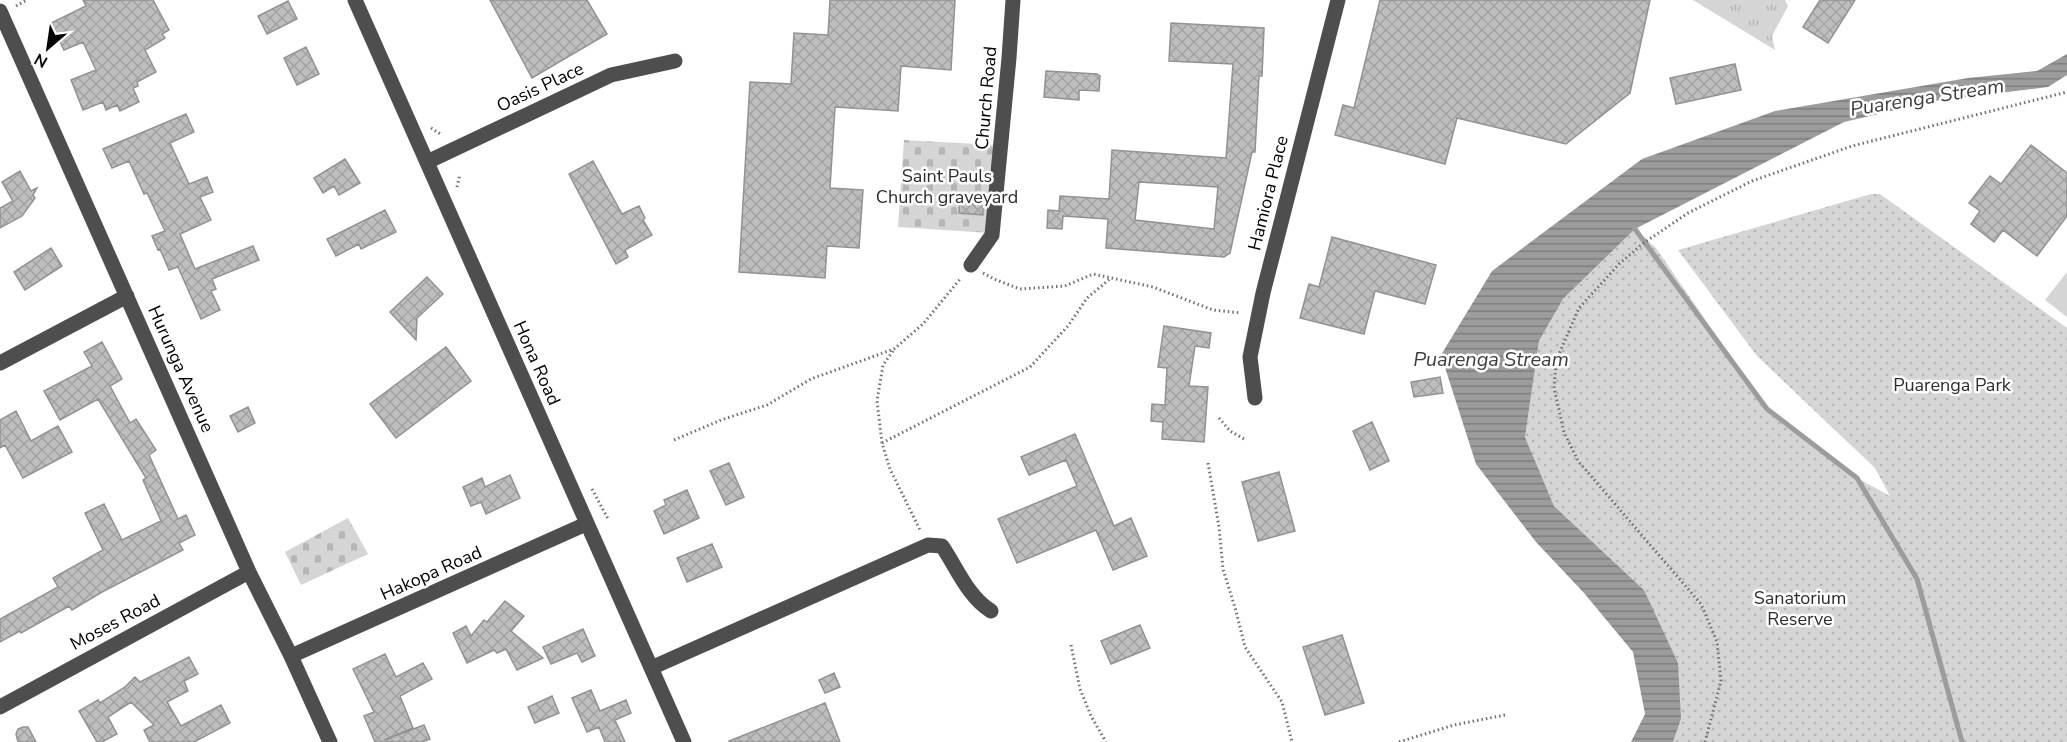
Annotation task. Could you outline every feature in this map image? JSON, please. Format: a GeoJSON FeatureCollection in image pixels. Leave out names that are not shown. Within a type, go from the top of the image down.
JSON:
{"type":"FeatureCollection","features":[{"type":"Feature","properties":{"kind":"street","name":"Hona Road"},"geometry":{"type":"LineString","coordinates":[[355,0],[684,742]]}},
{"type":"Feature","properties":{"kind":"street","name":"Church Road"},"geometry":{"type":"LineString","coordinates":[[971,265],[992,235],[1010,58],[1013,0]]}},
{"type":"Feature","properties":{"kind":"street","name":"Hamiora Place"},"geometry":{"type":"LineString","coordinates":[[1254,398],[1250,357],[1258,316],[1338,0]]}},
{"type":"Feature","properties":{"kind":"street","name":"Hurunga Avenue"},"geometry":{"type":"LineString","coordinates":[[0,11],[249,572],[330,742]]}},
{"type":"Feature","properties":{"kind":"street","name":"Oasis Place"},"geometry":{"type":"LineString","coordinates":[[427,162],[611,75],[675,61]]}},
{"type":"Feature","properties":{"kind":"street"},"geometry":{"type":"LineString","coordinates":[[0,363],[127,296]]}},
{"type":"Feature","properties":{"kind":"street","name":"Hakopa Road"},"geometry":{"type":"LineString","coordinates":[[291,656],[586,524]]}},
{"type":"Feature","properties":{"kind":"street"},"geometry":{"type":"LineString","coordinates":[[651,668],[928,545],[942,546],[959,575],[983,606],[991,611]]}},
{"type":"Feature","properties":{"kind":"street","name":"Moses Road"},"geometry":{"type":"LineString","coordinates":[[0,707],[249,572]]}},
{"type":"Feature","properties":{"kind":"path"},"geometry":{"type":"LineString","coordinates":[[15,6],[27,0]]}},
{"type":"Feature","properties":{"kind":"path"},"geometry":{"type":"LineString","coordinates":[[1705,742],[1721,681],[1717,642],[1701,604],[1578,462],[1564,432],[1554,388],[1556,361],[1579,308],[1620,262],[1645,242],[1688,213],[1752,181],[1852,146],[2067,92]]}},
{"type":"Feature","properties":{"kind":"path"},"geometry":{"type":"LineString","coordinates":[[928,545],[890,469],[882,443],[877,401],[882,365],[894,349],[923,324],[971,265],[994,279],[1020,289],[1065,286],[1093,274],[1153,287],[1213,309],[1258,316]]}},
{"type":"Feature","properties":{"kind":"path"},"geometry":{"type":"LineString","coordinates":[[882,443],[1030,367],[1068,326],[1087,298],[1111,278]]}},
{"type":"Feature","properties":{"kind":"path"},"geometry":{"type":"LineString","coordinates":[[674,440],[721,420],[767,405],[811,379],[894,349]]}},
{"type":"Feature","properties":{"kind":"path"},"geometry":{"type":"LineString","coordinates":[[1219,418],[1230,432],[1246,440]]}},
{"type":"Feature","properties":{"kind":"path"},"geometry":{"type":"LineString","coordinates":[[1208,463],[1219,527],[1223,569],[1245,647],[1281,702],[1292,742]]}},
{"type":"Feature","properties":{"kind":"path"},"geometry":{"type":"LineString","coordinates":[[1071,645],[1080,689],[1091,716],[1106,742]]}},
{"type":"Feature","properties":{"kind":"path"},"geometry":{"type":"LineString","coordinates":[[1399,742],[1454,725],[1505,715]]}},
{"type":"Feature","properties":{"kind":"green space"},"geometry":{"type":"Polygon","coordinates":[[[1693,0],[1785,0],[1788,6],[1772,36],[1775,50],[1693,0]]]}},
{"type":"Feature","properties":{"kind":"green space","name":"Saint Pauls Church graveyard"},"geometry":{"type":"Polygon","coordinates":[[[904,140],[995,145],[990,233],[898,227],[904,140]]]}},
{"type":"Feature","properties":{"kind":"green space"},"geometry":{"type":"Polygon","coordinates":[[[1871,194],[1880,194],[2067,328],[2067,742],[1673,742],[1681,719],[1644,590],[1554,506],[1525,437],[1539,341],[1563,299],[1635,229],[1656,248],[1767,409],[1857,478],[1890,496],[1875,468],[1757,356],[1678,250],[1871,194]]]}},
{"type":"Feature","properties":{"kind":"green space"},"geometry":{"type":"Polygon","coordinates":[[[2067,272],[2067,317],[2045,300],[2067,272]]]}},
{"type":"Feature","properties":{"kind":"green space"},"geometry":{"type":"Polygon","coordinates":[[[348,518],[368,554],[301,585],[285,552],[348,518]]]}},
{"type":"Feature","properties":{"kind":"water","name":"Puarenga Stream"},"geometry":{"type":"Polygon","coordinates":[[[2067,54],[2067,75],[2048,87],[1934,101],[1844,122],[1635,229],[1563,299],[1539,341],[1525,437],[1554,506],[1644,590],[1678,663],[1681,719],[1673,742],[1631,742],[1645,714],[1633,652],[1584,593],[1536,542],[1476,464],[1441,355],[1492,271],[1642,159],[1775,111],[1968,78],[2037,71],[2067,54]]]}},
{"type":"Feature","properties":{"kind":"building"},"geometry":{"type":"Polygon","coordinates":[[[83,0],[153,0],[169,30],[162,34],[165,38],[145,50],[156,72],[137,82],[138,86],[133,88],[139,102],[120,111],[117,105],[106,110],[103,102],[83,110],[71,80],[96,70],[83,42],[64,50],[51,23],[86,6],[83,0]]]}},
{"type":"Feature","properties":{"kind":"building"},"geometry":{"type":"Polygon","coordinates":[[[490,0],[587,0],[607,34],[532,78],[490,0]]]}},
{"type":"Feature","properties":{"kind":"building"},"geometry":{"type":"Polygon","coordinates":[[[830,0],[955,0],[951,70],[901,66],[898,111],[835,107],[830,188],[863,190],[859,248],[827,246],[825,278],[739,272],[750,82],[791,84],[794,33],[828,35],[830,0]]]}},
{"type":"Feature","properties":{"kind":"building"},"geometry":{"type":"Polygon","coordinates":[[[1380,0],[1650,0],[1630,93],[1566,144],[1457,118],[1445,164],[1335,135],[1343,105],[1354,108],[1380,0]]]}},
{"type":"Feature","properties":{"kind":"building"},"geometry":{"type":"Polygon","coordinates":[[[1820,0],[1855,0],[1828,43],[1803,27],[1820,0]]]}},
{"type":"Feature","properties":{"kind":"building"},"geometry":{"type":"Polygon","coordinates":[[[288,1],[297,19],[267,34],[258,16],[288,1]]]}},
{"type":"Feature","properties":{"kind":"building"},"geometry":{"type":"Polygon","coordinates":[[[1171,23],[1264,28],[1255,152],[1252,152],[1230,253],[1224,257],[1106,248],[1108,219],[1063,216],[1062,229],[1047,228],[1048,210],[1059,211],[1060,196],[1109,199],[1112,150],[1226,158],[1233,64],[1169,61],[1171,23]],[[1139,182],[1135,220],[1214,229],[1218,187],[1139,182]]]}},
{"type":"Feature","properties":{"kind":"building"},"geometry":{"type":"Polygon","coordinates":[[[306,47],[319,74],[297,85],[284,58],[306,47]]]}},
{"type":"Feature","properties":{"kind":"building"},"geometry":{"type":"Polygon","coordinates":[[[1735,64],[1741,90],[1676,104],[1670,78],[1735,64]]]}},
{"type":"Feature","properties":{"kind":"building"},"geometry":{"type":"Polygon","coordinates":[[[1046,71],[1097,74],[1100,76],[1099,91],[1079,90],[1079,100],[1044,97],[1046,71]]]}},
{"type":"Feature","properties":{"kind":"building"},"geometry":{"type":"Polygon","coordinates":[[[186,114],[194,132],[170,143],[189,184],[207,177],[213,192],[200,197],[211,220],[180,234],[195,269],[253,246],[259,260],[212,279],[216,289],[211,291],[220,310],[201,319],[178,267],[169,270],[160,249],[158,250],[152,236],[165,231],[129,161],[112,168],[103,149],[186,114]]]}},
{"type":"Feature","properties":{"kind":"building"},"geometry":{"type":"Polygon","coordinates":[[[2031,145],[2067,173],[2067,216],[2037,256],[2003,230],[1994,242],[1971,224],[1980,211],[1969,203],[1990,176],[2001,184],[2031,145]]]}},
{"type":"Feature","properties":{"kind":"building"},"geometry":{"type":"Polygon","coordinates":[[[345,159],[360,183],[339,195],[334,186],[323,193],[314,178],[345,159]]]}},
{"type":"Feature","properties":{"kind":"building"},"geometry":{"type":"Polygon","coordinates":[[[593,161],[622,214],[639,206],[645,218],[643,220],[652,235],[625,250],[628,257],[616,264],[569,174],[593,161]]]}},
{"type":"Feature","properties":{"kind":"building"},"geometry":{"type":"Polygon","coordinates":[[[20,171],[31,191],[37,188],[33,195],[35,198],[22,216],[0,228],[0,208],[13,201],[2,182],[20,171]]]}},
{"type":"Feature","properties":{"kind":"building"},"geometry":{"type":"Polygon","coordinates":[[[960,196],[983,198],[983,215],[959,213],[960,196]]]}},
{"type":"Feature","properties":{"kind":"building"},"geometry":{"type":"Polygon","coordinates":[[[385,210],[396,232],[361,249],[359,244],[336,256],[327,239],[385,210]]]}},
{"type":"Feature","properties":{"kind":"building"},"geometry":{"type":"Polygon","coordinates":[[[1332,237],[1436,265],[1425,304],[1375,291],[1364,334],[1300,318],[1309,284],[1319,287],[1332,237]]]}},
{"type":"Feature","properties":{"kind":"building"},"geometry":{"type":"Polygon","coordinates":[[[51,248],[62,266],[25,290],[14,272],[51,248]]]}},
{"type":"Feature","properties":{"kind":"building"},"geometry":{"type":"Polygon","coordinates":[[[427,277],[443,294],[417,318],[416,340],[390,312],[427,277]]]}},
{"type":"Feature","properties":{"kind":"building"},"geometry":{"type":"Polygon","coordinates":[[[1164,326],[1211,333],[1209,348],[1195,346],[1189,386],[1208,387],[1204,442],[1162,439],[1163,422],[1151,421],[1152,404],[1165,405],[1167,368],[1158,367],[1164,326]]]}},
{"type":"Feature","properties":{"kind":"building"},"geometry":{"type":"Polygon","coordinates":[[[102,342],[122,379],[110,386],[130,423],[136,419],[156,450],[149,455],[178,519],[186,515],[195,535],[179,543],[183,550],[72,610],[69,606],[0,642],[0,619],[58,587],[53,578],[103,550],[85,513],[104,504],[122,540],[161,521],[143,480],[146,478],[98,399],[60,420],[44,391],[92,366],[84,352],[102,342]]]}},
{"type":"Feature","properties":{"kind":"building"},"geometry":{"type":"Polygon","coordinates":[[[446,347],[471,381],[396,438],[370,404],[446,347]]]}},
{"type":"Feature","properties":{"kind":"building"},"geometry":{"type":"Polygon","coordinates":[[[1440,377],[1443,393],[1414,397],[1411,382],[1440,377]]]}},
{"type":"Feature","properties":{"kind":"building"},"geometry":{"type":"Polygon","coordinates":[[[248,407],[255,423],[238,432],[230,416],[248,407]]]}},
{"type":"Feature","properties":{"kind":"building"},"geometry":{"type":"Polygon","coordinates":[[[16,411],[31,441],[58,426],[72,452],[23,478],[5,445],[0,448],[0,420],[16,411]]]}},
{"type":"Feature","properties":{"kind":"building"},"geometry":{"type":"Polygon","coordinates":[[[1372,422],[1389,461],[1370,470],[1353,431],[1372,422]]]}},
{"type":"Feature","properties":{"kind":"building"},"geometry":{"type":"Polygon","coordinates":[[[1075,434],[1114,526],[1131,518],[1147,556],[1113,570],[1096,530],[1017,563],[998,519],[1077,486],[1066,460],[1029,475],[1021,457],[1075,434]]]}},
{"type":"Feature","properties":{"kind":"building"},"geometry":{"type":"Polygon","coordinates":[[[729,463],[744,497],[726,505],[710,471],[729,463]]]}},
{"type":"Feature","properties":{"kind":"building"},"geometry":{"type":"Polygon","coordinates":[[[1279,472],[1295,531],[1258,541],[1242,482],[1279,472]]]}},
{"type":"Feature","properties":{"kind":"building"},"geometry":{"type":"Polygon","coordinates":[[[510,475],[520,498],[486,514],[481,502],[471,506],[463,487],[482,478],[485,487],[510,475]]]}},
{"type":"Feature","properties":{"kind":"building"},"geometry":{"type":"Polygon","coordinates":[[[687,490],[699,518],[664,534],[654,511],[666,505],[664,500],[687,490]]]}},
{"type":"Feature","properties":{"kind":"building"},"geometry":{"type":"Polygon","coordinates":[[[712,544],[722,567],[687,582],[677,558],[712,544]]]}},
{"type":"Feature","properties":{"kind":"building"},"geometry":{"type":"Polygon","coordinates":[[[505,601],[524,616],[511,631],[543,658],[517,670],[506,649],[497,653],[494,650],[467,663],[453,633],[466,626],[471,636],[484,620],[487,622],[505,601]]]}},
{"type":"Feature","properties":{"kind":"building"},"geometry":{"type":"Polygon","coordinates":[[[1140,625],[1150,648],[1111,664],[1101,641],[1140,625]]]}},
{"type":"Feature","properties":{"kind":"building"},"geometry":{"type":"Polygon","coordinates":[[[583,629],[595,656],[582,662],[577,653],[551,664],[543,647],[583,629]]]}},
{"type":"Feature","properties":{"kind":"building"},"geometry":{"type":"Polygon","coordinates":[[[1342,635],[1364,703],[1325,715],[1303,647],[1342,635]]]}},
{"type":"Feature","properties":{"kind":"building"},"geometry":{"type":"Polygon","coordinates":[[[385,654],[396,677],[423,663],[432,679],[400,696],[413,728],[384,740],[424,725],[430,739],[422,742],[375,742],[364,716],[374,712],[353,669],[385,654]]]}},
{"type":"Feature","properties":{"kind":"building"},"geometry":{"type":"Polygon","coordinates":[[[189,657],[198,674],[184,681],[188,691],[167,702],[181,726],[221,705],[230,723],[194,742],[150,742],[144,730],[154,725],[131,702],[108,717],[117,734],[102,742],[97,742],[79,711],[98,700],[100,703],[125,687],[135,677],[140,682],[189,657]]]}},
{"type":"Feature","properties":{"kind":"building"},"geometry":{"type":"Polygon","coordinates":[[[834,673],[840,687],[825,693],[819,680],[834,673]]]}},
{"type":"Feature","properties":{"kind":"building"},"geometry":{"type":"Polygon","coordinates":[[[591,690],[600,711],[626,700],[631,713],[615,720],[625,742],[605,742],[599,727],[587,732],[572,698],[591,690]]]}},
{"type":"Feature","properties":{"kind":"building"},"geometry":{"type":"Polygon","coordinates":[[[552,696],[559,713],[535,723],[528,707],[552,696]]]}},
{"type":"Feature","properties":{"kind":"building"},"geometry":{"type":"Polygon","coordinates":[[[825,703],[840,742],[729,742],[729,741],[825,703]]]}},
{"type":"Feature","properties":{"kind":"building"},"geometry":{"type":"Polygon","coordinates":[[[28,727],[36,742],[18,742],[16,734],[18,729],[28,727]]]}},
{"type":"Feature","properties":{"kind":"waterway"},"geometry":{"type":"LineString","coordinates":[[1632,225],[1767,409],[1857,478],[1917,579],[1962,742]]}},
{"type":"Feature","properties":{"kind":"park label","name":"Puarenga Park"},"geometry":{"type":"Point","coordinates":[1952,385]}},
{"type":"Feature","properties":{"kind":"park label","name":"Sanatorium Reserve"},"geometry":{"type":"Point","coordinates":[1800,608]}}]}
